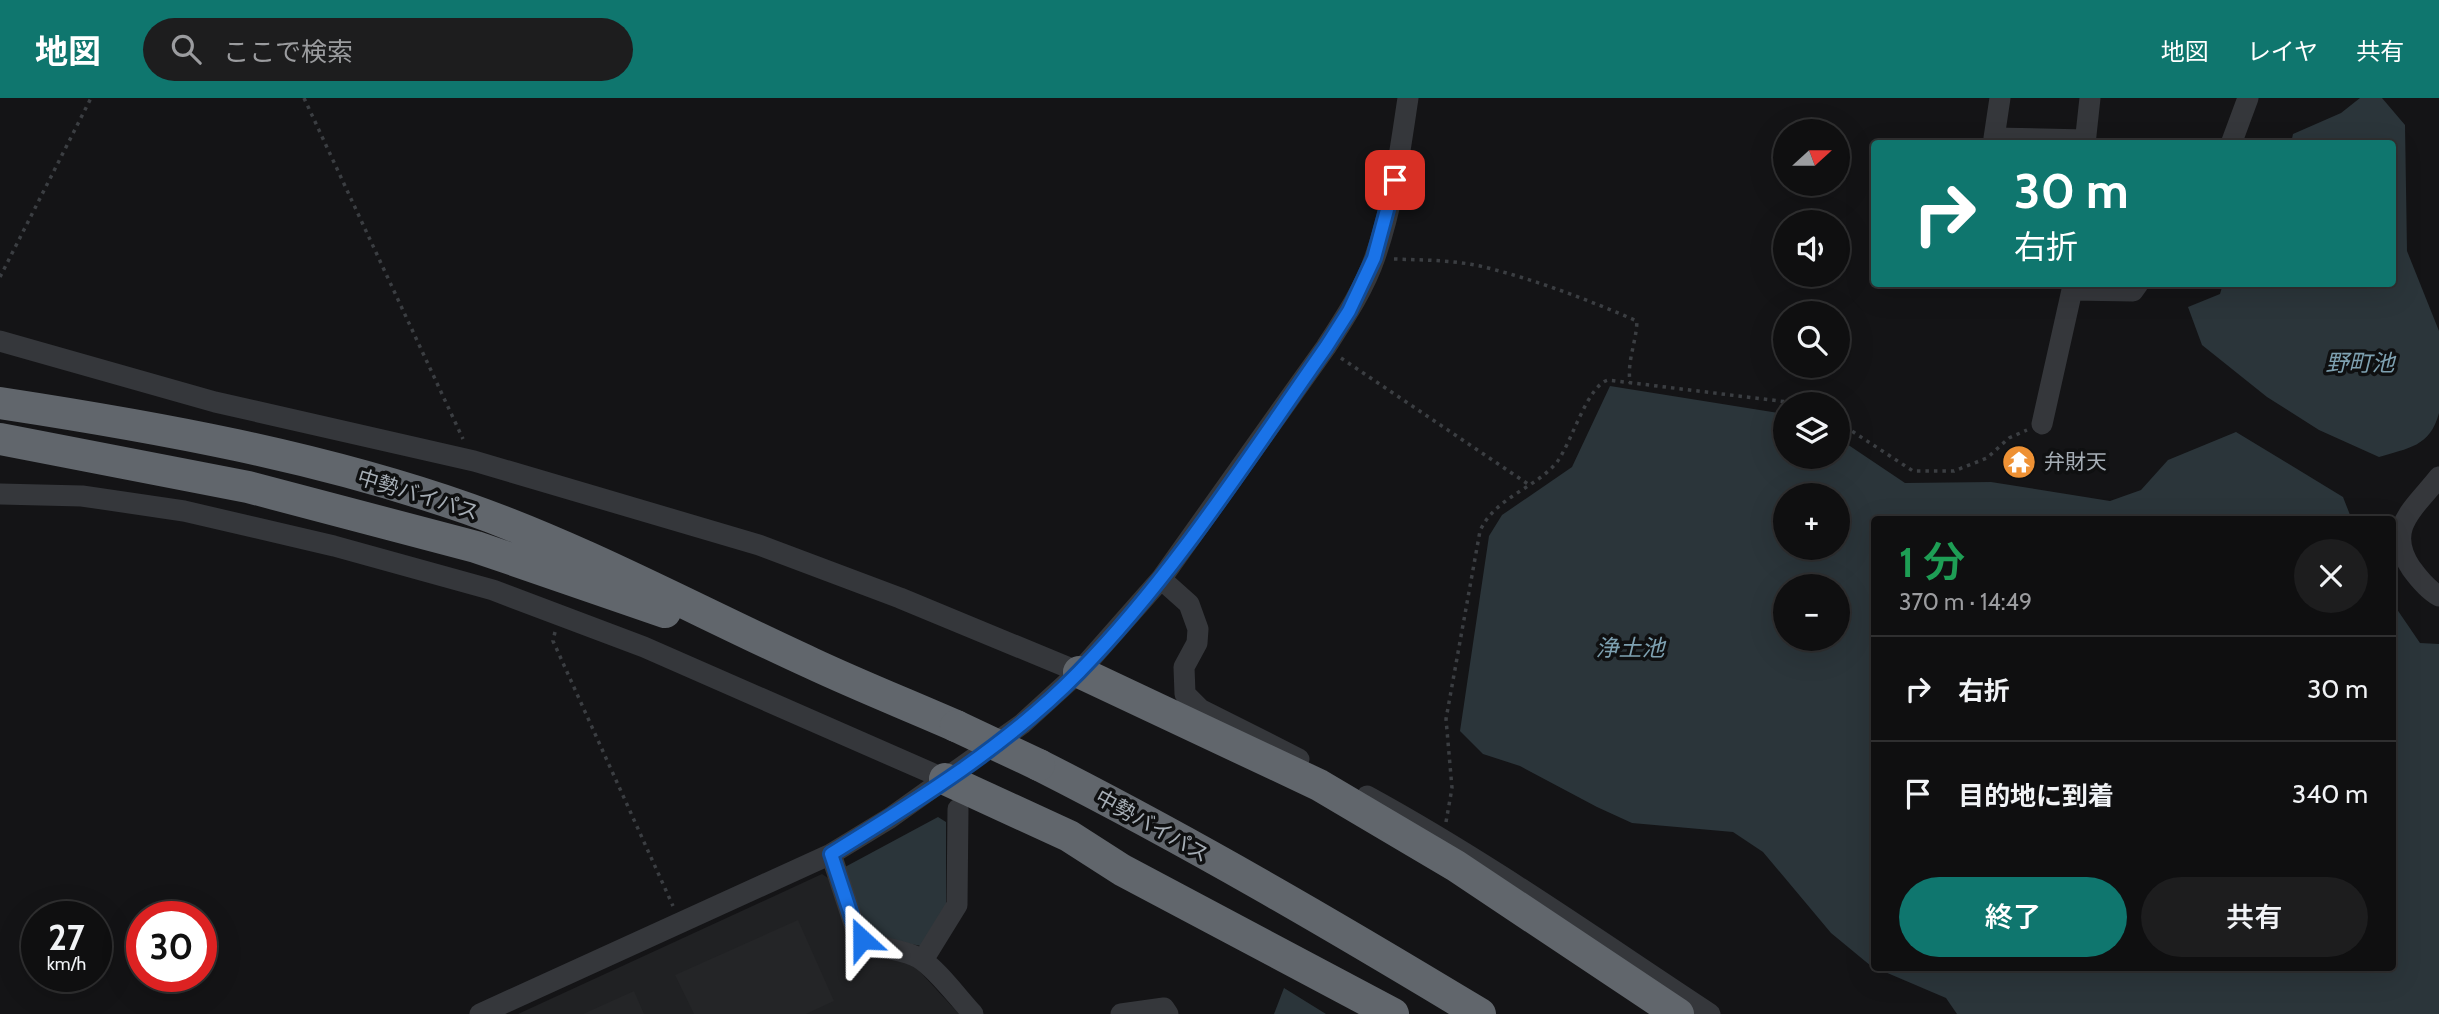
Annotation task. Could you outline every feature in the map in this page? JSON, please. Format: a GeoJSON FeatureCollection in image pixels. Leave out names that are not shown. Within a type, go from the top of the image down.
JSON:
{"type":"FeatureCollection","features":[{"type":"Feature","properties":{"kind":"highway","name":"中勢バイパス"},"geometry":{"type":"LineString","coordinates":[[0,403],[251,449],[344,472],[469,509],[612,568],[811,664],[1039,765],[1359,941],[1480,1014]]}},
{"type":"Feature","properties":{"kind":"highway","name":"中勢バイパス"},"geometry":{"type":"LineString","coordinates":[[0,439],[248,487],[476,547],[811,664]]}},
{"type":"Feature","properties":{"kind":"highway"},"geometry":{"type":"LineString","coordinates":[[1079,672],[1319,785],[1457,866],[1678,1014]]}},
{"type":"Feature","properties":{"kind":"highway"},"geometry":{"type":"LineString","coordinates":[[945,779],[1069,836],[1122,870],[1393,1014]]}},
{"type":"Feature","properties":{"kind":"street"},"geometry":{"type":"LineString","coordinates":[[480,1014],[831,854],[945,779],[1021,724],[1079,672],[1161,579],[1349,311],[1374,258],[1395,180],[1408,98]]}},
{"type":"Feature","properties":{"kind":"street"},"geometry":{"type":"LineString","coordinates":[[2000,98],[1987,136],[2052,140]]}},
{"type":"Feature","properties":{"kind":"street"},"geometry":{"type":"LineString","coordinates":[[2085,140],[2090,98]]}},
{"type":"Feature","properties":{"kind":"street"},"geometry":{"type":"LineString","coordinates":[[2232,140],[2248,98]]}},
{"type":"Feature","properties":{"kind":"street"},"geometry":{"type":"LineString","coordinates":[[2042,424],[2072,287],[2133,291],[2136,287]]}},
{"type":"Feature","properties":{"kind":"street"},"geometry":{"type":"LineString","coordinates":[[0,341],[215,402],[474,461],[759,545],[900,598],[1079,672]]}},
{"type":"Feature","properties":{"kind":"street"},"geometry":{"type":"LineString","coordinates":[[2439,477],[2403,522],[2398,535],[2406,560],[2413,571],[2439,596]]}},
{"type":"Feature","properties":{"kind":"street"},"geometry":{"type":"LineString","coordinates":[[0,495],[82,496],[184,511],[411,566],[559,613],[945,779]]}},
{"type":"Feature","properties":{"kind":"street"},"geometry":{"type":"LineString","coordinates":[[1161,579],[1189,604],[1195,616],[1197,643],[1184,667],[1184,681],[1185,694],[1200,709],[1303,761],[1442,837],[1710,1014]]}},
{"type":"Feature","properties":{"kind":"street"},"geometry":{"type":"LineString","coordinates":[[923,960],[957,905],[958,810]]}},
{"type":"Feature","properties":{"kind":"street"},"geometry":{"type":"LineString","coordinates":[[831,854],[856,930],[862,939],[923,960],[973,1014]]}},
{"type":"Feature","properties":{"kind":"street"},"geometry":{"type":"LineString","coordinates":[[1121,1014],[1164,1008],[1168,1014]]}},
{"type":"Feature","properties":{"kind":"path"},"geometry":{"type":"LineString","coordinates":[[0,277],[91,98]]}},
{"type":"Feature","properties":{"kind":"path"},"geometry":{"type":"LineString","coordinates":[[304,98],[474,461]]}},
{"type":"Feature","properties":{"kind":"path"},"geometry":{"type":"LineString","coordinates":[[1374,258],[1444,261],[1479,266],[1579,296],[1637,321],[1636,344],[1628,364],[1630,383]]}},
{"type":"Feature","properties":{"kind":"path"},"geometry":{"type":"LineString","coordinates":[[1326,347],[1528,484]]}},
{"type":"Feature","properties":{"kind":"path"},"geometry":{"type":"LineString","coordinates":[[1442,837],[1452,788],[1446,719],[1480,531],[1486,517],[1555,464],[1573,437],[1592,392],[1601,382],[1608,380],[1773,400]]}},
{"type":"Feature","properties":{"kind":"path"},"geometry":{"type":"LineString","coordinates":[[1850,430],[1913,471],[1954,471],[1987,458],[2008,438],[2042,424]]}},
{"type":"Feature","properties":{"kind":"path"},"geometry":{"type":"LineString","coordinates":[[559,613],[553,641],[681,923]]}},
{"type":"Feature","properties":{"kind":"shaded area"},"geometry":{"type":"Polygon","coordinates":[[[822,874],[828,878],[858,946],[873,955],[912,963],[959,1014],[518,1014],[822,874]]]}},
{"type":"Feature","properties":{"kind":"water","name":"野町池"},"geometry":{"type":"Polygon","coordinates":[[[2360,98],[2382,98],[2405,125],[2407,251],[2439,331],[2439,413],[2435,424],[2430,433],[2416,444],[2379,457],[2319,430],[2267,397],[2202,345],[2188,307],[2220,294],[2222,287],[2396,287],[2396,140],[2292,140],[2293,134],[2341,113],[2360,98]]]}},
{"type":"Feature","properties":{"kind":"water","name":"浄土池"},"geometry":{"type":"Polygon","coordinates":[[[1610,386],[1773,412],[1773,469],[1850,469],[1850,446],[1905,483],[1991,482],[2110,501],[2141,490],[2168,460],[2236,432],[2343,497],[2350,516],[1871,516],[1871,966],[1831,933],[1763,852],[1733,832],[1632,823],[1520,766],[1483,754],[1460,731],[1489,536],[1502,515],[1572,467],[1610,386]]]}},
{"type":"Feature","properties":{"kind":"water"},"geometry":{"type":"Polygon","coordinates":[[[2396,608],[2420,643],[2439,644],[2439,1014],[1957,1014],[1946,998],[1883,971],[2396,971],[2396,608]]]}},
{"type":"Feature","properties":{"kind":"water"},"geometry":{"type":"Polygon","coordinates":[[[938,817],[946,822],[946,910],[921,946],[873,931],[860,915],[845,867],[938,817]]]}},
{"type":"Feature","properties":{"kind":"water"},"geometry":{"type":"Polygon","coordinates":[[[1284,988],[1326,1014],[1274,1014],[1284,988]]]}},
{"type":"Feature","properties":{"kind":"building"},"geometry":{"type":"Polygon","coordinates":[[[798,920],[834,1001],[806,1014],[694,1014],[675,975],[798,920]]]}},
{"type":"Feature","properties":{"kind":"building"},"geometry":{"type":"Polygon","coordinates":[[[634,991],[644,1014],[583,1014],[634,991]]]}},
{"type":"Feature","properties":{"kind":"place","name":"弁財天"},"geometry":{"type":"Point","coordinates":[2019,462]}},
{"type":"Feature","properties":{"kind":"route"},"geometry":{"type":"LineString","coordinates":[[862,939],[856,930],[831,854],[890,818],[1021,724],[1079,672],[1161,579],[1349,311],[1374,258],[1395,180]]}}]}
